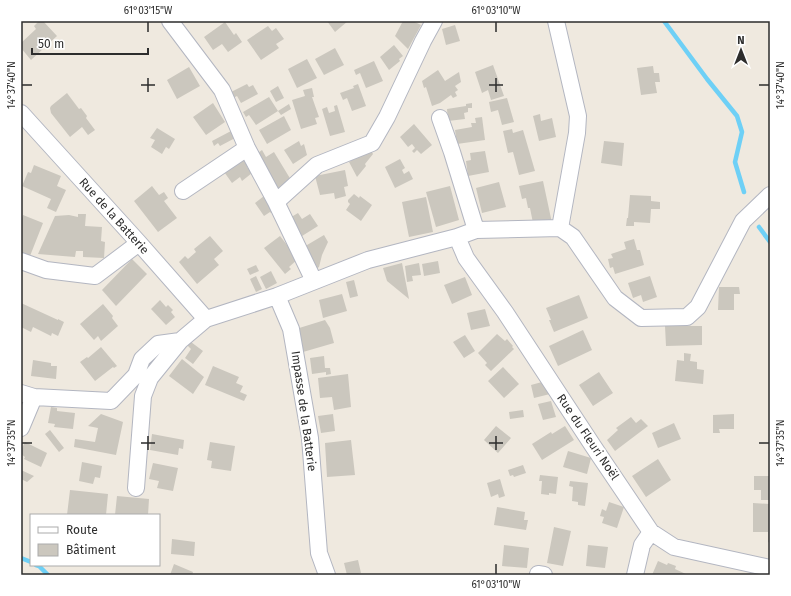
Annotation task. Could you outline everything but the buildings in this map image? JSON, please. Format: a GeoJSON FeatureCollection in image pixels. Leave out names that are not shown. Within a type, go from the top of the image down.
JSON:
{"type":"FeatureCollection","features":[{"type":"Feature","properties":{"kind":"street"},"geometry":{"type":"LineString","coordinates":[[170,21],[222,90],[247,148],[276,202],[314,281]]}},
{"type":"Feature","properties":{"kind":"street"},"geometry":{"type":"LineString","coordinates":[[276,202],[317,165],[372,143],[387,117],[422,41],[434,21]]}},
{"type":"Feature","properties":{"kind":"street"},"geometry":{"type":"LineString","coordinates":[[556,21],[578,116],[577,133],[560,228]]}},
{"type":"Feature","properties":{"kind":"street","name":"Rue de la Batterie"},"geometry":{"type":"LineString","coordinates":[[21,113],[206,319]]}},
{"type":"Feature","properties":{"kind":"street"},"geometry":{"type":"LineString","coordinates":[[440,118],[476,230]]}},
{"type":"Feature","properties":{"kind":"street"},"geometry":{"type":"LineString","coordinates":[[184,191],[247,148]]}},
{"type":"Feature","properties":{"kind":"street"},"geometry":{"type":"LineString","coordinates":[[136,488],[143,396],[150,378],[180,341],[206,319],[277,296],[368,260],[457,237],[476,230],[560,228],[573,237],[615,298],[641,318],[687,317],[698,306],[743,221],[770,195]]}},
{"type":"Feature","properties":{"kind":"street","name":"Rue du Fleuri Noël"},"geometry":{"type":"LineString","coordinates":[[457,237],[466,258],[505,312],[651,532],[674,547],[770,568]]}},
{"type":"Feature","properties":{"kind":"street"},"geometry":{"type":"LineString","coordinates":[[21,261],[46,270],[95,276],[139,243]]}},
{"type":"Feature","properties":{"kind":"street","name":"Impasse de la Batterie"},"geometry":{"type":"LineString","coordinates":[[277,296],[291,329],[310,438],[319,553],[327,575]]}},
{"type":"Feature","properties":{"kind":"street"},"geometry":{"type":"LineString","coordinates":[[21,428],[28,395],[111,401],[136,374],[142,359],[158,344],[180,341]]}},
{"type":"Feature","properties":{"kind":"street"},"geometry":{"type":"LineString","coordinates":[[635,575],[642,544],[651,532]]}},
{"type":"Feature","properties":{"kind":"waterway"},"geometry":{"type":"LineString","coordinates":[[664,21],[707,79],[737,116],[742,132],[735,162],[744,192]]}},
{"type":"Feature","properties":{"kind":"waterway"},"geometry":{"type":"LineString","coordinates":[[759,227],[770,242]]}},
{"type":"Feature","properties":{"kind":"waterway"},"geometry":{"type":"LineString","coordinates":[[21,558],[30,562]]}},
{"type":"Feature","properties":{"kind":"waterway"},"geometry":{"type":"LineString","coordinates":[[39,566],[48,575]]}}]}
